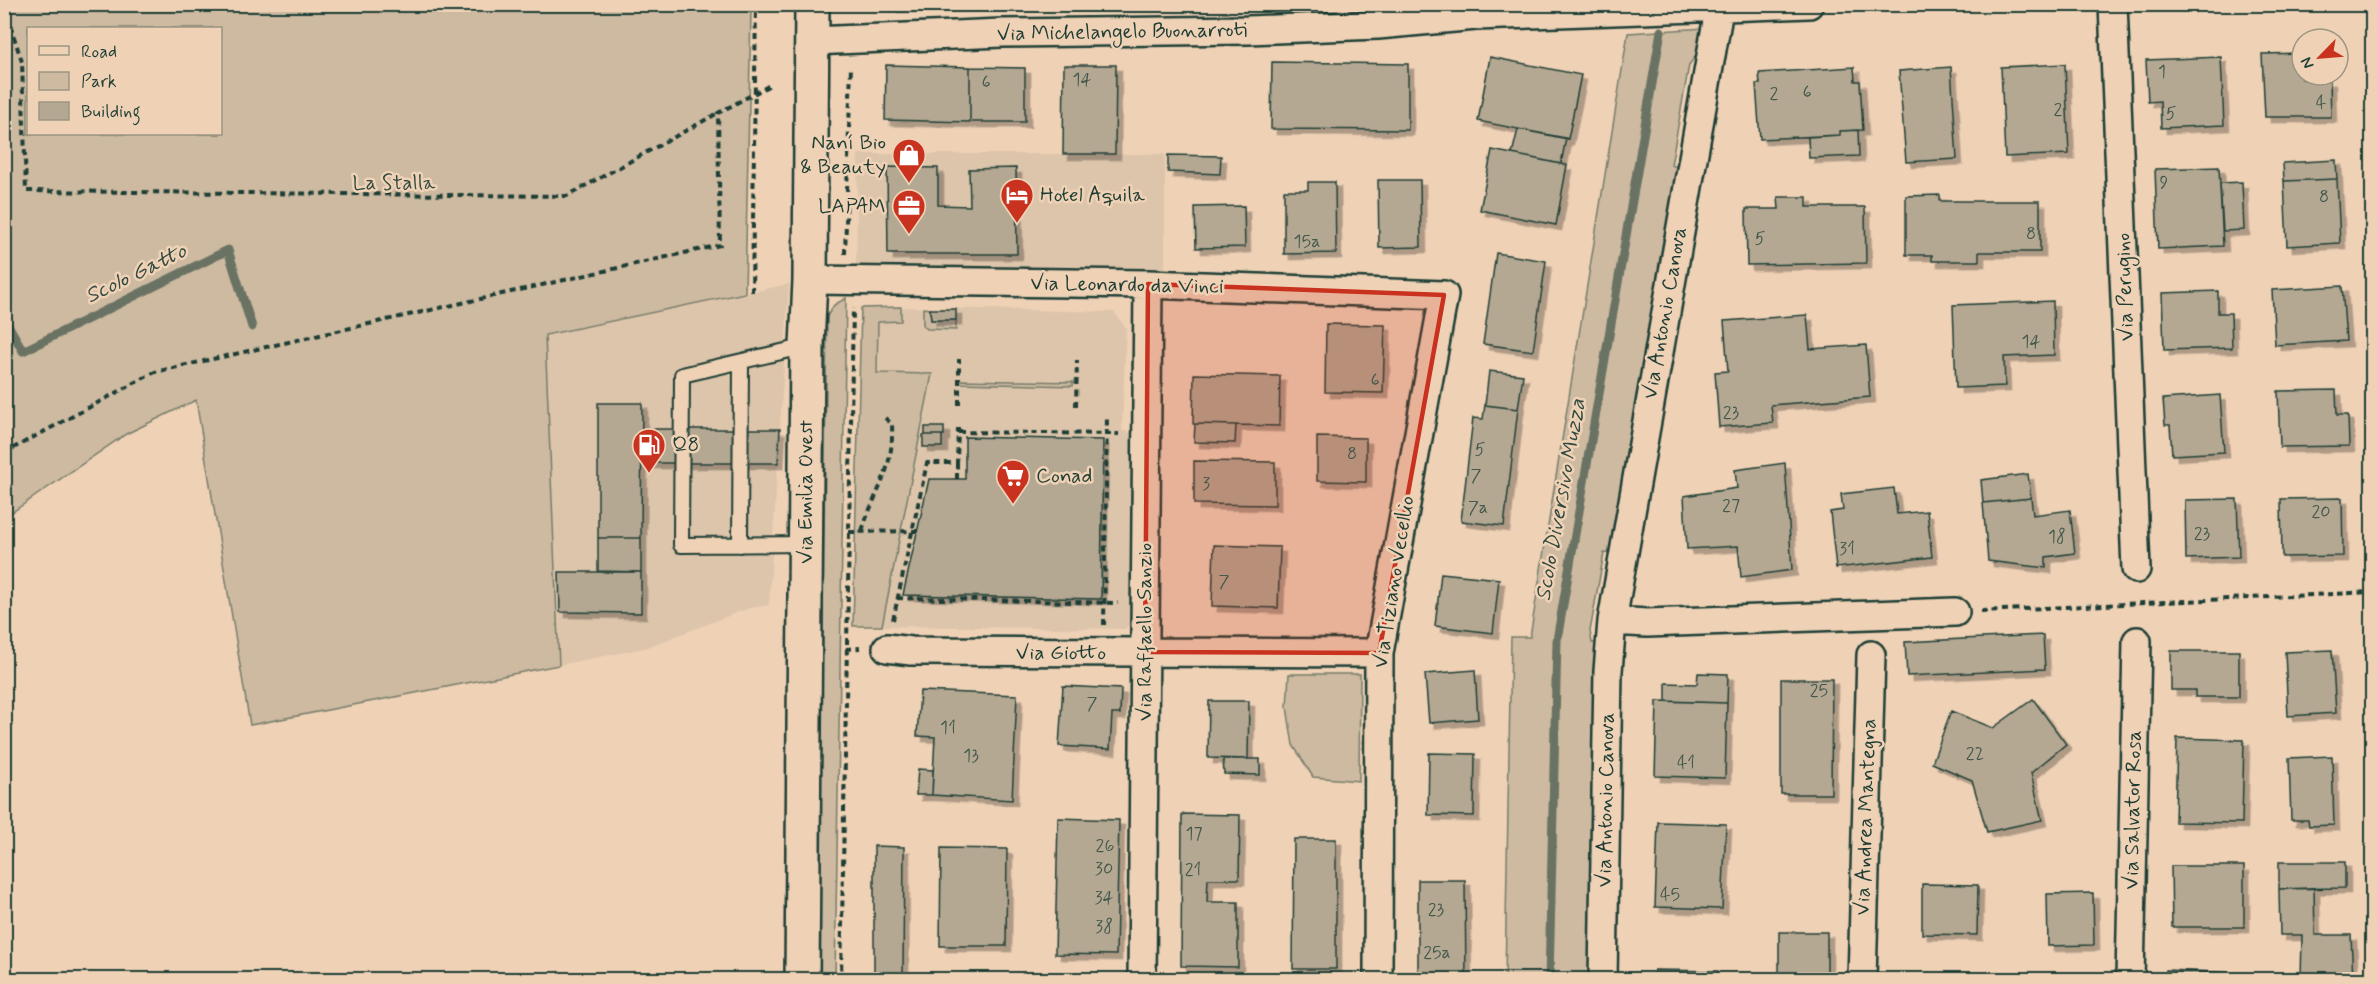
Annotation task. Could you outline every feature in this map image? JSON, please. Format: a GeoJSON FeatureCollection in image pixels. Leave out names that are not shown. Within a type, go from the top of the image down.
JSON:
{"type":"FeatureCollection","features":[{"type":"Feature","properties":{"kind":"main road","name":"Via Emilia Ovest"},"geometry":{"type":"LineString","coordinates":[[802,980],[807,346],[810,280],[813,4]]}},
{"type":"Feature","properties":{"kind":"street","name":"Via Michelangelo Buonarroti"},"geometry":{"type":"LineString","coordinates":[[812,41],[1002,33],[1248,30],[1378,25],[1476,16],[1614,13],[1720,6],[1809,4]]}},
{"type":"Feature","properties":{"kind":"street","name":"Via Perugino"},"geometry":{"type":"LineString","coordinates":[[2113,4],[2136,569]]}},
{"type":"Feature","properties":{"kind":"street","name":"Via Antonio Canova"},"geometry":{"type":"LineString","coordinates":[[1603,980],[1606,741],[1612,621],[1720,6]]}},
{"type":"Feature","properties":{"kind":"street","name":"Via Leonardo da Vinci"},"geometry":{"type":"LineString","coordinates":[[810,280],[1149,284],[1444,296]]}},
{"type":"Feature","properties":{"kind":"street","name":"Via Raffaello Sanzio"},"geometry":{"type":"LineString","coordinates":[[1142,980],[1149,284]]}},
{"type":"Feature","properties":{"kind":"street","name":"Via Tiziano Vecellio"},"geometry":{"type":"LineString","coordinates":[[1378,980],[1379,653],[1444,296]]}},
{"type":"Feature","properties":{"kind":"street"},"geometry":{"type":"LineString","coordinates":[[1612,621],[1647,623],[1955,612]]}},
{"type":"Feature","properties":{"kind":"street","name":"Via Salvator Rosa"},"geometry":{"type":"LineString","coordinates":[[2130,980],[2137,641]]}},
{"type":"Feature","properties":{"kind":"street","name":"Via Giotto"},"geometry":{"type":"LineString","coordinates":[[887,648],[911,651],[1103,653],[1379,653]]}},
{"type":"Feature","properties":{"kind":"street","name":"Via Andrea Mantegna"},"geometry":{"type":"LineString","coordinates":[[1862,980],[1871,655]]}},
{"type":"Feature","properties":{"kind":"lane"},"geometry":{"type":"LineString","coordinates":[[806,544],[681,545],[681,533],[682,375],[807,346]]}},
{"type":"Feature","properties":{"kind":"lane"},"geometry":{"type":"LineString","coordinates":[[740,545],[741,362]]}},
{"type":"Feature","properties":{"kind":"path"},"geometry":{"type":"LineString","coordinates":[[752,292],[756,4]]}},
{"type":"Feature","properties":{"kind":"path"},"geometry":{"type":"LineString","coordinates":[[4,6],[22,62],[26,191],[567,196],[772,84]]}},
{"type":"Feature","properties":{"kind":"path"},"geometry":{"type":"LineString","coordinates":[[844,260],[853,40]]}},
{"type":"Feature","properties":{"kind":"path"},"geometry":{"type":"LineString","coordinates":[[4,450],[6,452],[155,372],[720,244],[718,113]]}},
{"type":"Feature","properties":{"kind":"path"},"geometry":{"type":"LineString","coordinates":[[841,980],[853,305]]}},
{"type":"Feature","properties":{"kind":"path"},"geometry":{"type":"LineString","coordinates":[[958,405],[959,359]]}},
{"type":"Feature","properties":{"kind":"path"},"geometry":{"type":"LineString","coordinates":[[1076,406],[1077,360]]}},
{"type":"Feature","properties":{"kind":"path"},"geometry":{"type":"LineString","coordinates":[[1103,653],[1107,416]]}},
{"type":"Feature","properties":{"kind":"path"},"geometry":{"type":"LineString","coordinates":[[862,531],[889,467],[893,443],[892,424],[885,418]]}},
{"type":"Feature","properties":{"kind":"path"},"geometry":{"type":"LineString","coordinates":[[957,479],[958,430],[1147,435]]}},
{"type":"Feature","properties":{"kind":"path"},"geometry":{"type":"LineString","coordinates":[[887,648],[927,463],[957,463]]}},
{"type":"Feature","properties":{"kind":"path"},"geometry":{"type":"LineString","coordinates":[[849,532],[917,531]]}},
{"type":"Feature","properties":{"kind":"path"},"geometry":{"type":"LineString","coordinates":[[1955,612],[2373,592]]}},
{"type":"Feature","properties":{"kind":"path"},"geometry":{"type":"LineString","coordinates":[[897,598],[1144,603]]}},
{"type":"Feature","properties":{"kind":"highlighted area"},"geometry":{"type":"Polygon","coordinates":[[[1148,284],[1444,295],[1379,653],[1145,652],[1148,284]]]}},
{"type":"Feature","properties":{"kind":"shaded area"},"geometry":{"type":"Polygon","coordinates":[[[858,154],[1165,154],[1165,268],[856,265],[858,154]]]}},
{"type":"Feature","properties":{"kind":"shaded area"},"geometry":{"type":"Polygon","coordinates":[[[789,284],[769,605],[749,608],[645,648],[559,665],[545,335],[789,284]]]}},
{"type":"Feature","properties":{"kind":"shaded area"},"geometry":{"type":"Polygon","coordinates":[[[901,307],[1114,312],[1126,328],[1122,431],[1128,431],[1133,439],[1130,624],[1125,629],[882,626],[932,374],[877,373],[878,321],[901,321],[901,307]]]}},
{"type":"Feature","properties":{"kind":"green space","name":"La Stalla"},"geometry":{"type":"Polygon","coordinates":[[[5,5],[733,5],[751,11],[745,293],[545,335],[559,665],[250,725],[196,400],[126,434],[5,517],[5,5]]]}},
{"type":"Feature","properties":{"kind":"green space"},"geometry":{"type":"Polygon","coordinates":[[[1705,28],[1702,47],[1689,65],[1671,165],[1681,168],[1613,554],[1604,553],[1590,631],[1592,643],[1602,643],[1595,979],[1505,980],[1511,637],[1530,637],[1628,33],[1705,28]]]}},
{"type":"Feature","properties":{"kind":"green space"},"geometry":{"type":"Polygon","coordinates":[[[846,298],[835,979],[818,980],[827,316],[834,305],[846,298]]]}},
{"type":"Feature","properties":{"kind":"green space"},"geometry":{"type":"Polygon","coordinates":[[[901,307],[901,321],[878,322],[877,373],[932,374],[882,626],[853,626],[861,308],[901,307]]]}},
{"type":"Feature","properties":{"kind":"green space"},"geometry":{"type":"Polygon","coordinates":[[[923,308],[930,309],[931,320],[956,320],[956,330],[927,329],[923,325],[923,308]]]}},
{"type":"Feature","properties":{"kind":"green space"},"geometry":{"type":"Polygon","coordinates":[[[961,380],[1073,382],[1073,386],[960,383],[961,380]]]}},
{"type":"Feature","properties":{"kind":"green space"},"geometry":{"type":"Polygon","coordinates":[[[1289,674],[1360,674],[1359,781],[1313,777],[1293,745],[1287,707],[1289,674]]]}},
{"type":"Feature","properties":{"kind":"building"},"geometry":{"type":"Polygon","coordinates":[[[891,4],[971,4],[971,6],[892,7],[891,4]]]}},
{"type":"Feature","properties":{"kind":"building"},"geometry":{"type":"Polygon","coordinates":[[[2290,53],[2290,87],[2330,87],[2331,117],[2265,117],[2262,54],[2290,53]]]}},
{"type":"Feature","properties":{"kind":"building"},"geometry":{"type":"Polygon","coordinates":[[[1490,57],[1581,75],[1568,139],[1478,121],[1490,57]]]}},
{"type":"Feature","properties":{"kind":"building"},"geometry":{"type":"Polygon","coordinates":[[[2221,57],[2224,125],[2161,128],[2160,101],[2148,102],[2146,60],[2221,57]]]}},
{"type":"Feature","properties":{"kind":"building"},"geometry":{"type":"Polygon","coordinates":[[[1272,62],[1408,64],[1408,130],[1271,129],[1272,62]]]}},
{"type":"Feature","properties":{"kind":"building"},"geometry":{"type":"Polygon","coordinates":[[[2065,64],[2069,154],[2005,157],[2001,67],[2065,64]]]}},
{"type":"Feature","properties":{"kind":"building"},"geometry":{"type":"Polygon","coordinates":[[[886,65],[970,67],[970,122],[885,120],[886,65]]]}},
{"type":"Feature","properties":{"kind":"building"},"geometry":{"type":"Polygon","coordinates":[[[1064,65],[1116,65],[1115,154],[1063,154],[1064,65]]]}},
{"type":"Feature","properties":{"kind":"building"},"geometry":{"type":"Polygon","coordinates":[[[970,67],[1025,68],[1025,122],[970,122],[970,67]]]}},
{"type":"Feature","properties":{"kind":"building"},"geometry":{"type":"Polygon","coordinates":[[[1854,67],[1855,81],[1860,81],[1863,130],[1840,131],[1840,135],[1760,139],[1756,84],[1760,84],[1759,73],[1854,67]]]}},
{"type":"Feature","properties":{"kind":"building"},"geometry":{"type":"Polygon","coordinates":[[[1951,67],[1957,159],[1906,162],[1899,71],[1951,67]]]}},
{"type":"Feature","properties":{"kind":"building"},"geometry":{"type":"Polygon","coordinates":[[[1518,129],[1566,138],[1561,164],[1512,154],[1518,129]]]}},
{"type":"Feature","properties":{"kind":"building"},"geometry":{"type":"Polygon","coordinates":[[[1858,130],[1859,156],[1809,158],[1808,137],[1840,135],[1840,131],[1858,130]]]}},
{"type":"Feature","properties":{"kind":"building"},"geometry":{"type":"Polygon","coordinates":[[[1492,150],[1567,165],[1556,225],[1480,210],[1492,150]]]}},
{"type":"Feature","properties":{"kind":"building"},"geometry":{"type":"Polygon","coordinates":[[[1168,155],[1221,156],[1220,174],[1168,172],[1168,155]]]}},
{"type":"Feature","properties":{"kind":"building"},"geometry":{"type":"Polygon","coordinates":[[[2336,160],[2337,179],[2284,181],[2283,163],[2336,160]]]}},
{"type":"Feature","properties":{"kind":"building"},"geometry":{"type":"Polygon","coordinates":[[[887,167],[938,168],[938,205],[970,206],[969,169],[1016,168],[1017,254],[888,254],[887,167]]]}},
{"type":"Feature","properties":{"kind":"building"},"geometry":{"type":"Polygon","coordinates":[[[2219,167],[2223,246],[2158,249],[2155,169],[2219,167]]]}},
{"type":"Feature","properties":{"kind":"building"},"geometry":{"type":"Polygon","coordinates":[[[2337,179],[2340,243],[2287,246],[2284,181],[2337,179]]]}},
{"type":"Feature","properties":{"kind":"building"},"geometry":{"type":"Polygon","coordinates":[[[1378,180],[1420,180],[1421,247],[1379,248],[1378,180]]]}},
{"type":"Feature","properties":{"kind":"building"},"geometry":{"type":"Polygon","coordinates":[[[1308,182],[1335,182],[1336,253],[1284,254],[1284,190],[1308,190],[1308,182]]]}},
{"type":"Feature","properties":{"kind":"building"},"geometry":{"type":"Polygon","coordinates":[[[2242,182],[2244,230],[2223,231],[2220,183],[2242,182]]]}},
{"type":"Feature","properties":{"kind":"building"},"geometry":{"type":"Polygon","coordinates":[[[1940,195],[1940,201],[2040,201],[2040,252],[1979,252],[1979,261],[1932,261],[1932,255],[1906,255],[1906,196],[1940,195]]]}},
{"type":"Feature","properties":{"kind":"building"},"geometry":{"type":"Polygon","coordinates":[[[1778,197],[1807,197],[1807,207],[1865,207],[1866,263],[1747,265],[1746,209],[1779,209],[1778,197]]]}},
{"type":"Feature","properties":{"kind":"building"},"geometry":{"type":"Polygon","coordinates":[[[1244,206],[1245,247],[1196,248],[1195,207],[1244,206]]]}},
{"type":"Feature","properties":{"kind":"building"},"geometry":{"type":"Polygon","coordinates":[[[1496,253],[1546,261],[1533,351],[1483,344],[1496,253]]]}},
{"type":"Feature","properties":{"kind":"building"},"geometry":{"type":"Polygon","coordinates":[[[2342,286],[2346,341],[2275,345],[2272,290],[2342,286]]]}},
{"type":"Feature","properties":{"kind":"building"},"geometry":{"type":"Polygon","coordinates":[[[2218,291],[2218,313],[2231,313],[2232,348],[2164,350],[2162,293],[2218,291]]]}},
{"type":"Feature","properties":{"kind":"building"},"geometry":{"type":"Polygon","coordinates":[[[2053,301],[2054,355],[2004,357],[2005,386],[1956,388],[1953,305],[2053,301]]]}},
{"type":"Feature","properties":{"kind":"building"},"geometry":{"type":"Polygon","coordinates":[[[930,309],[956,309],[956,320],[931,320],[930,309]]]}},
{"type":"Feature","properties":{"kind":"building"},"geometry":{"type":"Polygon","coordinates":[[[1807,315],[1810,349],[1866,345],[1870,397],[1771,405],[1773,423],[1719,427],[1715,372],[1728,371],[1724,321],[1807,315]]]}},
{"type":"Feature","properties":{"kind":"building"},"geometry":{"type":"Polygon","coordinates":[[[1326,324],[1385,325],[1383,393],[1325,392],[1326,324]]]}},
{"type":"Feature","properties":{"kind":"building"},"geometry":{"type":"Polygon","coordinates":[[[1489,371],[1523,375],[1518,409],[1485,405],[1489,371]]]}},
{"type":"Feature","properties":{"kind":"building"},"geometry":{"type":"Polygon","coordinates":[[[1194,374],[1280,376],[1279,426],[1193,424],[1194,374]]]}},
{"type":"Feature","properties":{"kind":"building"},"geometry":{"type":"Polygon","coordinates":[[[2336,390],[2337,415],[2348,415],[2349,446],[2280,447],[2278,391],[2336,390]]]}},
{"type":"Feature","properties":{"kind":"building"},"geometry":{"type":"Polygon","coordinates":[[[2220,395],[2224,452],[2172,455],[2170,425],[2165,425],[2163,399],[2220,395]]]}},
{"type":"Feature","properties":{"kind":"building"},"geometry":{"type":"Polygon","coordinates":[[[598,403],[642,403],[641,538],[598,538],[598,403]]]}},
{"type":"Feature","properties":{"kind":"building"},"geometry":{"type":"Polygon","coordinates":[[[1485,405],[1518,409],[1504,526],[1461,521],[1473,418],[1483,419],[1485,405]]]}},
{"type":"Feature","properties":{"kind":"building"},"geometry":{"type":"Polygon","coordinates":[[[1195,424],[1236,425],[1235,443],[1194,442],[1195,424]]]}},
{"type":"Feature","properties":{"kind":"building"},"geometry":{"type":"Polygon","coordinates":[[[925,427],[944,427],[944,435],[925,435],[925,427]]]}},
{"type":"Feature","properties":{"kind":"building"},"geometry":{"type":"Polygon","coordinates":[[[642,429],[780,429],[778,463],[642,463],[642,429]]]}},
{"type":"Feature","properties":{"kind":"building"},"geometry":{"type":"Polygon","coordinates":[[[923,435],[942,435],[942,447],[923,447],[923,435]]]}},
{"type":"Feature","properties":{"kind":"building","name":"Conad"},"geometry":{"type":"Polygon","coordinates":[[[965,437],[1103,440],[1101,599],[903,595],[929,479],[965,479],[965,437]]]}},
{"type":"Feature","properties":{"kind":"building"},"geometry":{"type":"Polygon","coordinates":[[[1317,437],[1366,438],[1366,482],[1317,481],[1317,437]]]}},
{"type":"Feature","properties":{"kind":"building"},"geometry":{"type":"Polygon","coordinates":[[[1194,461],[1275,462],[1275,505],[1194,504],[1194,461]]]}},
{"type":"Feature","properties":{"kind":"building"},"geometry":{"type":"Polygon","coordinates":[[[1785,463],[1792,570],[1741,577],[1738,546],[1687,549],[1684,496],[1737,488],[1735,470],[1785,463]]]}},
{"type":"Feature","properties":{"kind":"building"},"geometry":{"type":"Polygon","coordinates":[[[2028,474],[2031,498],[1983,503],[1981,480],[2028,474]]]}},
{"type":"Feature","properties":{"kind":"building"},"geometry":{"type":"Polygon","coordinates":[[[1894,488],[1897,514],[1927,511],[1932,557],[1836,568],[1830,512],[1843,510],[1841,494],[1894,488]]]}},
{"type":"Feature","properties":{"kind":"building"},"geometry":{"type":"Polygon","coordinates":[[[2031,498],[2033,515],[2070,510],[2075,553],[2046,557],[2046,568],[1988,561],[1983,503],[2031,498]]]}},
{"type":"Feature","properties":{"kind":"building"},"geometry":{"type":"Polygon","coordinates":[[[2342,498],[2343,556],[2282,557],[2281,499],[2342,498]]]}},
{"type":"Feature","properties":{"kind":"building"},"geometry":{"type":"Polygon","coordinates":[[[2237,499],[2239,557],[2186,559],[2185,500],[2237,499]]]}},
{"type":"Feature","properties":{"kind":"building"},"geometry":{"type":"Polygon","coordinates":[[[598,538],[641,538],[641,572],[598,571],[598,538]]]}},
{"type":"Feature","properties":{"kind":"building"},"geometry":{"type":"Polygon","coordinates":[[[1214,545],[1280,547],[1278,608],[1212,606],[1214,545]]]}},
{"type":"Feature","properties":{"kind":"building"},"geometry":{"type":"Polygon","coordinates":[[[559,572],[641,572],[641,613],[560,612],[559,572]]]}},
{"type":"Feature","properties":{"kind":"building"},"geometry":{"type":"Polygon","coordinates":[[[1441,573],[1499,579],[1493,633],[1435,626],[1441,573]]]}},
{"type":"Feature","properties":{"kind":"building"},"geometry":{"type":"Polygon","coordinates":[[[2043,635],[2045,669],[1907,676],[1905,642],[2043,635]]]}},
{"type":"Feature","properties":{"kind":"building"},"geometry":{"type":"Polygon","coordinates":[[[2332,650],[2336,713],[2288,716],[2285,652],[2332,650]]]}},
{"type":"Feature","properties":{"kind":"building"},"geometry":{"type":"Polygon","coordinates":[[[2171,651],[2239,651],[2239,697],[2195,697],[2195,690],[2171,690],[2171,651]]]}},
{"type":"Feature","properties":{"kind":"building"},"geometry":{"type":"Polygon","coordinates":[[[1475,670],[1478,719],[1429,723],[1425,674],[1475,670]]]}},
{"type":"Feature","properties":{"kind":"building"},"geometry":{"type":"Polygon","coordinates":[[[1698,673],[1728,674],[1727,703],[1666,701],[1666,683],[1697,684],[1698,673]]]}},
{"type":"Feature","properties":{"kind":"building"},"geometry":{"type":"Polygon","coordinates":[[[1781,679],[1832,679],[1831,794],[1781,794],[1781,679]]]}},
{"type":"Feature","properties":{"kind":"building"},"geometry":{"type":"Polygon","coordinates":[[[1063,686],[1121,689],[1120,714],[1112,714],[1110,749],[1059,746],[1063,686]]]}},
{"type":"Feature","properties":{"kind":"building"},"geometry":{"type":"Polygon","coordinates":[[[920,691],[1017,695],[1012,800],[932,795],[935,737],[917,736],[920,691]]]}},
{"type":"Feature","properties":{"kind":"building"},"geometry":{"type":"Polygon","coordinates":[[[2033,699],[2066,744],[2031,773],[2042,820],[1987,832],[1972,780],[1932,763],[1951,711],[1993,728],[2033,699]]]}},
{"type":"Feature","properties":{"kind":"building"},"geometry":{"type":"Polygon","coordinates":[[[1209,701],[1249,701],[1248,759],[1208,758],[1209,701]]]}},
{"type":"Feature","properties":{"kind":"building"},"geometry":{"type":"Polygon","coordinates":[[[1657,701],[1727,703],[1725,778],[1655,776],[1657,701]]]}},
{"type":"Feature","properties":{"kind":"building"},"geometry":{"type":"Polygon","coordinates":[[[2177,738],[2244,740],[2242,823],[2175,822],[2177,738]]]}},
{"type":"Feature","properties":{"kind":"building"},"geometry":{"type":"Polygon","coordinates":[[[1429,753],[1475,754],[1474,816],[1428,815],[1429,753]]]}},
{"type":"Feature","properties":{"kind":"building"},"geometry":{"type":"Polygon","coordinates":[[[2332,756],[2334,825],[2309,826],[2308,820],[2291,820],[2289,758],[2332,756]]]}},
{"type":"Feature","properties":{"kind":"building"},"geometry":{"type":"Polygon","coordinates":[[[1223,759],[1260,759],[1260,775],[1224,774],[1223,759]]]}},
{"type":"Feature","properties":{"kind":"building"},"geometry":{"type":"Polygon","coordinates":[[[918,769],[933,770],[932,795],[916,795],[918,769]]]}},
{"type":"Feature","properties":{"kind":"building"},"geometry":{"type":"Polygon","coordinates":[[[1182,814],[1240,815],[1239,879],[1208,879],[1207,902],[1238,902],[1238,967],[1181,966],[1182,814]]]}},
{"type":"Feature","properties":{"kind":"building"},"geometry":{"type":"Polygon","coordinates":[[[1058,818],[1119,820],[1116,955],[1055,954],[1058,818]]]}},
{"type":"Feature","properties":{"kind":"building"},"geometry":{"type":"Polygon","coordinates":[[[1658,822],[1726,824],[1722,909],[1655,907],[1658,822]]]}},
{"type":"Feature","properties":{"kind":"building"},"geometry":{"type":"Polygon","coordinates":[[[1294,839],[1336,839],[1336,969],[1293,969],[1294,839]]]}},
{"type":"Feature","properties":{"kind":"building"},"geometry":{"type":"Polygon","coordinates":[[[874,846],[904,847],[903,975],[874,975],[874,846]]]}},
{"type":"Feature","properties":{"kind":"building"},"geometry":{"type":"Polygon","coordinates":[[[941,848],[1007,849],[1006,946],[940,946],[941,848]]]}},
{"type":"Feature","properties":{"kind":"building"},"geometry":{"type":"Polygon","coordinates":[[[2279,862],[2345,862],[2345,888],[2279,889],[2279,862]]]}},
{"type":"Feature","properties":{"kind":"building"},"geometry":{"type":"Polygon","coordinates":[[[2171,866],[2244,866],[2244,927],[2172,927],[2171,866]]]}},
{"type":"Feature","properties":{"kind":"building"},"geometry":{"type":"Polygon","coordinates":[[[1418,880],[1465,880],[1466,980],[1418,980],[1418,880]]]}},
{"type":"Feature","properties":{"kind":"building"},"geometry":{"type":"Polygon","coordinates":[[[1922,884],[1978,885],[1977,935],[1922,934],[1922,884]]]}},
{"type":"Feature","properties":{"kind":"building"},"geometry":{"type":"Polygon","coordinates":[[[2314,888],[2315,935],[2351,935],[2353,980],[2301,980],[2302,935],[2280,935],[2279,889],[2314,888]]]}},
{"type":"Feature","properties":{"kind":"building"},"geometry":{"type":"Polygon","coordinates":[[[2093,893],[2094,945],[2048,946],[2047,894],[2093,893]]]}},
{"type":"Feature","properties":{"kind":"building"},"geometry":{"type":"Polygon","coordinates":[[[1779,932],[1827,932],[1827,980],[1779,980],[1779,932]]]}},
{"type":"Feature","properties":{"kind":"building"},"geometry":{"type":"Polygon","coordinates":[[[1654,970],[1718,971],[1718,980],[1654,980],[1654,970]]]}},
{"type":"Feature","properties":{"kind":"building"},"geometry":{"type":"Polygon","coordinates":[[[2166,970],[2238,973],[2238,980],[2166,980],[2166,970]]]}},
{"type":"Feature","properties":{"kind":"waterway","name":"Scolo Diversivo Muzza"},"geometry":{"type":"LineString","coordinates":[[1549,980],[1557,640],[1661,31]]}},
{"type":"Feature","properties":{"kind":"waterway","name":"Scolo Gatto"},"geometry":{"type":"LineString","coordinates":[[4,318],[23,351],[228,250],[252,327]]}},
{"type":"Feature","properties":{"kind":"place","name":"Naní Bio & Beauty"},"geometry":{"type":"Point","coordinates":[909,184]}},
{"type":"Feature","properties":{"kind":"place","name":"Hotel Aquila"},"geometry":{"type":"Point","coordinates":[1017,224]}},
{"type":"Feature","properties":{"kind":"place","name":"LAPAM"},"geometry":{"type":"Point","coordinates":[909,235]}},
{"type":"Feature","properties":{"kind":"place","name":"Q8"},"geometry":{"type":"Point","coordinates":[649,474]}},
{"type":"Feature","properties":{"kind":"place","name":"Conad"},"geometry":{"type":"Point","coordinates":[1013,505]}}]}
